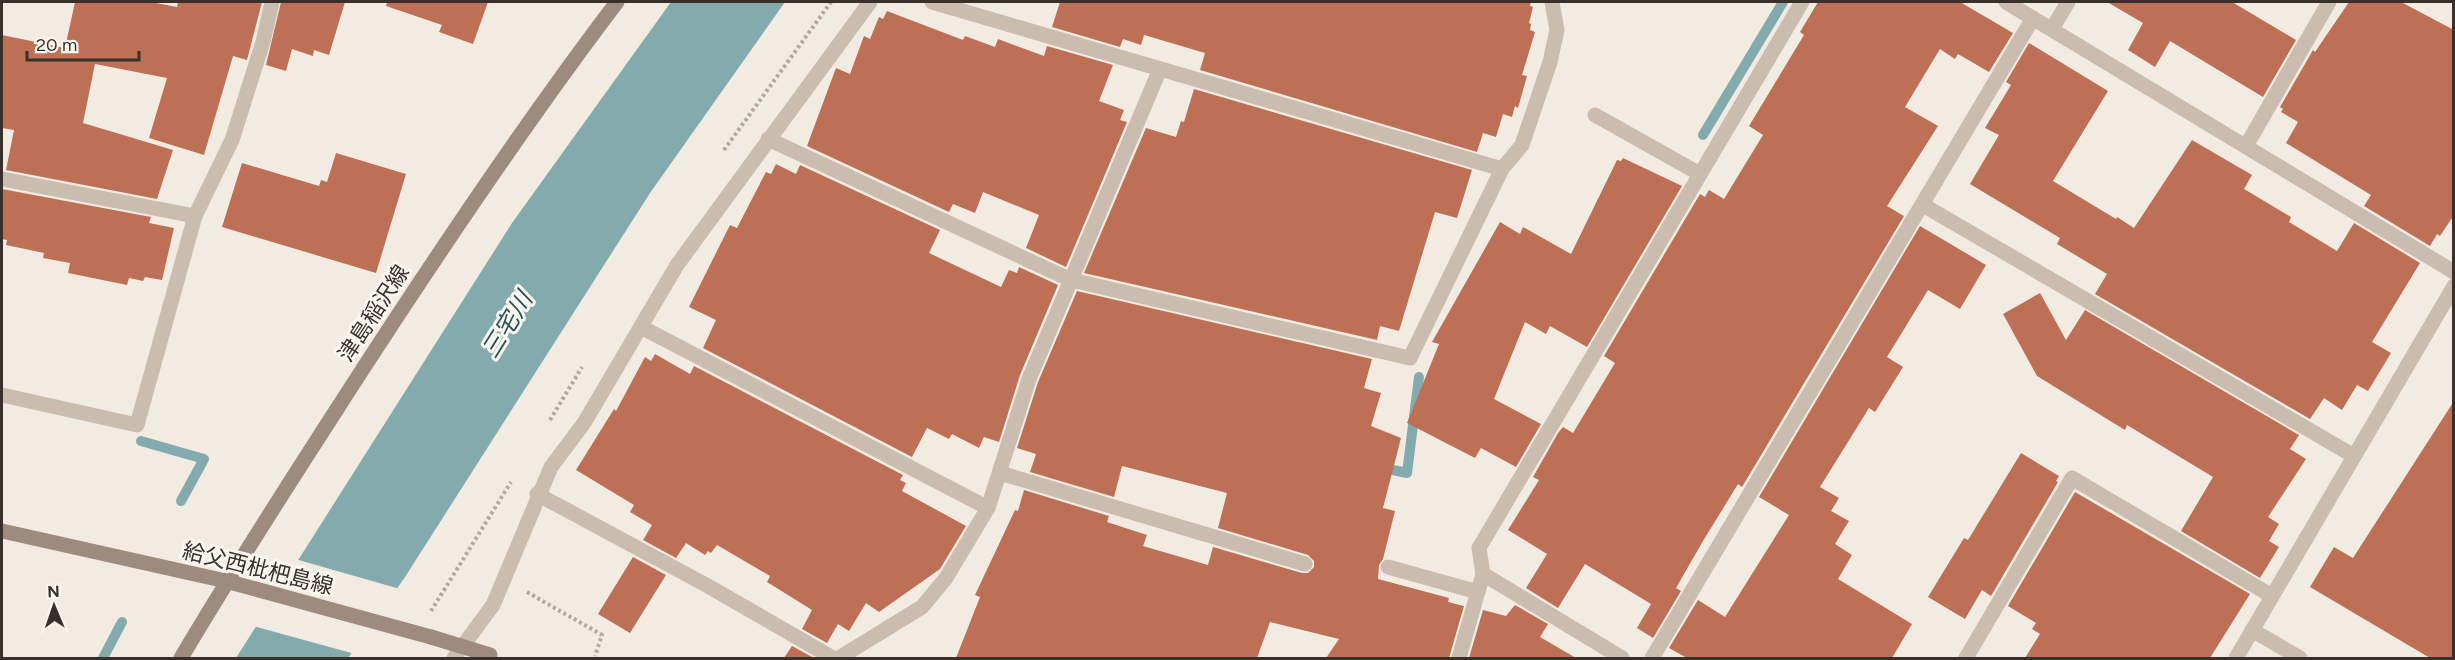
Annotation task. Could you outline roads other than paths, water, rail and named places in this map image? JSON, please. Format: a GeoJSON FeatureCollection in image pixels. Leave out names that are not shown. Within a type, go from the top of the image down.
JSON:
{"type":"FeatureCollection","features":[{"type":"Feature","properties":{"kind":"main road","name":"津島稲沢線"},"geometry":{"type":"LineString","coordinates":[[181,658],[226,581],[398,315],[551,88],[617,2]]}},
{"type":"Feature","properties":{"kind":"main road","name":"給父西枇杷島線"},"geometry":{"type":"LineString","coordinates":[[2,531],[263,590],[496,657]]}},
{"type":"Feature","properties":{"kind":"street"},"geometry":{"type":"LineString","coordinates":[[2,395],[137,425],[195,216],[232,140],[263,42],[272,2]]}},
{"type":"Feature","properties":{"kind":"street"},"geometry":{"type":"LineString","coordinates":[[454,658],[493,605],[537,494],[551,467],[584,423],[677,265],[870,2]]}},
{"type":"Feature","properties":{"kind":"street"},"geometry":{"type":"LineString","coordinates":[[932,2],[1502,169]]}},
{"type":"Feature","properties":{"kind":"street"},"geometry":{"type":"LineString","coordinates":[[768,140],[1071,280],[1410,358],[1502,169],[1522,145],[1551,62],[1557,30],[1552,2]]}},
{"type":"Feature","properties":{"kind":"street"},"geometry":{"type":"LineString","coordinates":[[1459,658],[1483,574],[1479,548],[1802,2]]}},
{"type":"Feature","properties":{"kind":"street"},"geometry":{"type":"LineString","coordinates":[[2006,2],[2454,272]]}},
{"type":"Feature","properties":{"kind":"street"},"geometry":{"type":"LineString","coordinates":[[2052,29],[2068,2]]}},
{"type":"Feature","properties":{"kind":"street"},"geometry":{"type":"LineString","coordinates":[[2246,146],[2330,2]]}},
{"type":"Feature","properties":{"kind":"street"},"geometry":{"type":"LineString","coordinates":[[1652,658],[2033,18]]}},
{"type":"Feature","properties":{"kind":"street"},"geometry":{"type":"LineString","coordinates":[[839,658],[922,607],[946,578],[988,508],[1029,379],[1160,69]]}},
{"type":"Feature","properties":{"kind":"street"},"geometry":{"type":"LineString","coordinates":[[1595,115],[1700,174]]}},
{"type":"Feature","properties":{"kind":"street"},"geometry":{"type":"LineString","coordinates":[[2,179],[195,216]]}},
{"type":"Feature","properties":{"kind":"street"},"geometry":{"type":"LineString","coordinates":[[1923,205],[2354,456]]}},
{"type":"Feature","properties":{"kind":"street"},"geometry":{"type":"LineString","coordinates":[[2235,658],[2454,286]]}},
{"type":"Feature","properties":{"kind":"street"},"geometry":{"type":"LineString","coordinates":[[641,327],[988,508]]}},
{"type":"Feature","properties":{"kind":"street"},"geometry":{"type":"LineString","coordinates":[[999,473],[1305,564]]}},
{"type":"Feature","properties":{"kind":"street"},"geometry":{"type":"LineString","coordinates":[[1966,658],[2072,478],[2272,596]]}},
{"type":"Feature","properties":{"kind":"street"},"geometry":{"type":"LineString","coordinates":[[537,494],[708,586],[833,658]]}},
{"type":"Feature","properties":{"kind":"street"},"geometry":{"type":"LineString","coordinates":[[1388,567],[1478,592]]}},
{"type":"Feature","properties":{"kind":"street"},"geometry":{"type":"LineString","coordinates":[[1483,574],[1622,658]]}},
{"type":"Feature","properties":{"kind":"street"},"geometry":{"type":"LineString","coordinates":[[2252,630],[2300,658]]}},
{"type":"Feature","properties":{"kind":"water","name":"三宅川"},"geometry":{"type":"Polygon","coordinates":[[[671,2],[785,2],[650,193],[405,577],[348,658],[236,658],[512,223],[671,2]]]}},
{"type":"Feature","properties":{"kind":"waterway"},"geometry":{"type":"LineString","coordinates":[[1703,135],[1783,2]]}},
{"type":"Feature","properties":{"kind":"waterway"},"geometry":{"type":"LineString","coordinates":[[1379,467],[1407,473],[1419,377]]}},
{"type":"Feature","properties":{"kind":"waterway"},"geometry":{"type":"LineString","coordinates":[[141,441],[204,459],[181,501]]}},
{"type":"Feature","properties":{"kind":"waterway"},"geometry":{"type":"LineString","coordinates":[[103,658],[122,622]]}}]}
